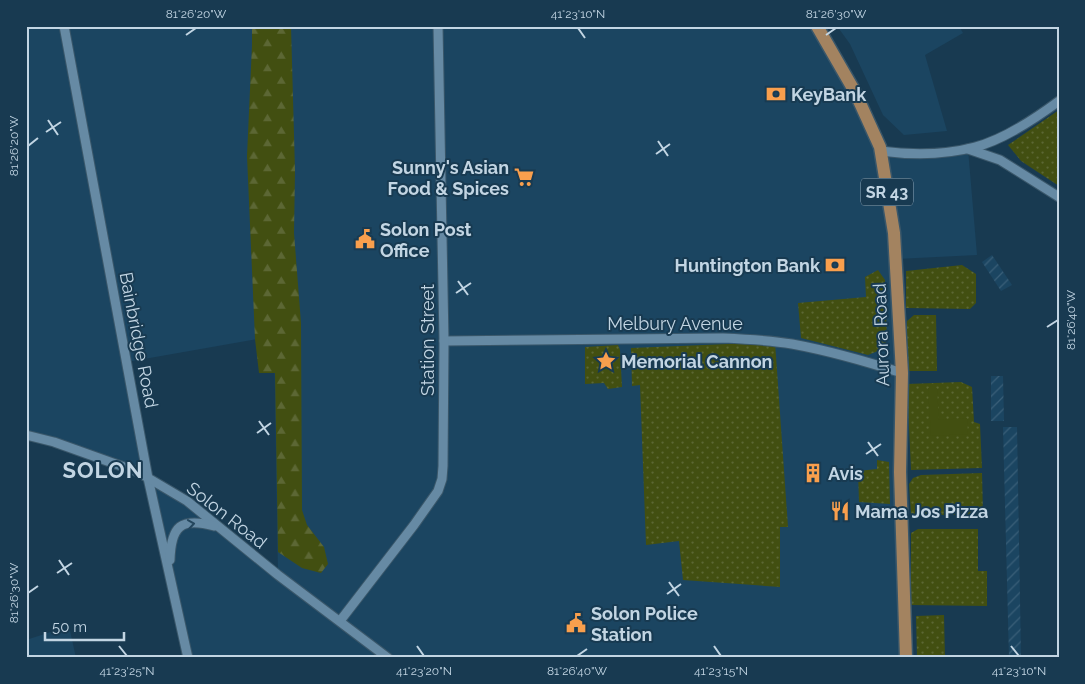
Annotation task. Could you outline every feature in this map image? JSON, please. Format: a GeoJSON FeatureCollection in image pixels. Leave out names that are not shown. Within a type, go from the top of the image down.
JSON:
{"type":"FeatureCollection","features":[{"type":"Feature","properties":{"kind":"main road","name":"Aurora Road"},"geometry":{"type":"LineString","coordinates":[[817,26],[855,92],[880,147],[895,243],[902,373],[900,472],[906,658]]}},
{"type":"Feature","properties":{"kind":"street","name":"Bainbridge Road"},"geometry":{"type":"LineString","coordinates":[[64,26],[148,478],[188,658]]}},
{"type":"Feature","properties":{"kind":"street","name":"Station Street"},"geometry":{"type":"LineString","coordinates":[[340,621],[414,525],[438,491],[442,479],[444,341],[438,26]]}},
{"type":"Feature","properties":{"kind":"street"},"geometry":{"type":"LineString","coordinates":[[880,151],[932,153],[968,149],[1017,129],[1059,101]]}},
{"type":"Feature","properties":{"kind":"street"},"geometry":{"type":"LineString","coordinates":[[968,149],[1000,160],[1059,197]]}},
{"type":"Feature","properties":{"kind":"street","name":"Melbury Avenue"},"geometry":{"type":"LineString","coordinates":[[444,341],[722,338],[758,340],[791,344],[849,356],[902,373]]}},
{"type":"Feature","properties":{"kind":"street","name":"Solon Road"},"geometry":{"type":"LineString","coordinates":[[26,435],[54,442],[138,472],[187,501],[278,575],[388,658]]}},
{"type":"Feature","properties":{"kind":"street"},"geometry":{"type":"LineString","coordinates":[[170,576],[171,546],[176,530],[186,523],[201,522],[219,527]]}},
{"type":"Feature","properties":{"kind":"shaded area"},"geometry":{"type":"Polygon","coordinates":[[[26,26],[817,26],[880,151],[968,149],[977,255],[896,259],[906,658],[188,658],[148,478],[26,435],[26,26]],[[274,336],[127,362],[148,478],[187,501],[278,575],[274,336]]]}},
{"type":"Feature","properties":{"kind":"shaded area"},"geometry":{"type":"Polygon","coordinates":[[[837,26],[959,26],[963,33],[925,55],[947,131],[904,135],[883,115],[850,44],[837,26]]]}},
{"type":"Feature","properties":{"kind":"shaded area"},"geometry":{"type":"Polygon","coordinates":[[[992,255],[1012,285],[1001,291],[982,262],[992,255]]]}},
{"type":"Feature","properties":{"kind":"shaded area"},"geometry":{"type":"Polygon","coordinates":[[[991,376],[1003,376],[1004,421],[991,421],[991,376]]]}},
{"type":"Feature","properties":{"kind":"shaded area"},"geometry":{"type":"Polygon","coordinates":[[[1003,427],[1017,427],[1021,658],[1009,658],[1003,427]]]}},
{"type":"Feature","properties":{"kind":"shaded area"},"geometry":{"type":"Polygon","coordinates":[[[69,626],[76,658],[26,658],[26,640],[69,626]]]}},
{"type":"Feature","properties":{"kind":"green space"},"geometry":{"type":"Polygon","coordinates":[[[252,26],[291,26],[295,171],[294,233],[301,323],[302,510],[307,525],[324,547],[328,564],[321,573],[302,568],[278,552],[275,373],[259,373],[255,339],[247,156],[252,26]]]}},
{"type":"Feature","properties":{"kind":"green space"},"geometry":{"type":"Polygon","coordinates":[[[1059,110],[1059,186],[1021,161],[1008,145],[1059,110]]]}},
{"type":"Feature","properties":{"kind":"green space"},"geometry":{"type":"Polygon","coordinates":[[[962,265],[976,274],[976,303],[970,309],[906,308],[906,271],[962,265]]]}},
{"type":"Feature","properties":{"kind":"green space"},"geometry":{"type":"Polygon","coordinates":[[[878,270],[885,280],[887,340],[883,349],[868,355],[801,338],[798,303],[866,297],[865,277],[878,270]]]}},
{"type":"Feature","properties":{"kind":"green space"},"geometry":{"type":"Polygon","coordinates":[[[914,315],[936,315],[937,371],[907,371],[907,321],[914,315]]]}},
{"type":"Feature","properties":{"kind":"green space"},"geometry":{"type":"Polygon","coordinates":[[[775,342],[788,527],[780,527],[780,587],[683,580],[679,541],[646,545],[640,385],[632,386],[631,348],[775,342]]]}},
{"type":"Feature","properties":{"kind":"green space"},"geometry":{"type":"Polygon","coordinates":[[[618,345],[620,350],[622,387],[608,389],[604,383],[585,384],[585,347],[618,345]]]}},
{"type":"Feature","properties":{"kind":"green space"},"geometry":{"type":"Polygon","coordinates":[[[961,382],[972,387],[974,422],[980,424],[982,468],[911,470],[907,384],[961,382]]]}},
{"type":"Feature","properties":{"kind":"green space"},"geometry":{"type":"Polygon","coordinates":[[[928,388],[937,388],[939,420],[967,418],[968,434],[931,436],[928,388]]]}},
{"type":"Feature","properties":{"kind":"green space"},"geometry":{"type":"Polygon","coordinates":[[[877,460],[889,462],[890,504],[859,502],[858,471],[877,469],[877,460]]]}},
{"type":"Feature","properties":{"kind":"green space"},"geometry":{"type":"Polygon","coordinates":[[[982,473],[983,515],[911,515],[909,484],[913,478],[921,475],[982,473]]]}},
{"type":"Feature","properties":{"kind":"green space"},"geometry":{"type":"Polygon","coordinates":[[[918,529],[978,529],[978,571],[987,571],[987,606],[911,605],[911,533],[918,529]]]}},
{"type":"Feature","properties":{"kind":"green space"},"geometry":{"type":"Polygon","coordinates":[[[944,615],[945,658],[917,658],[916,616],[944,615]]]}},
{"type":"Feature","properties":{"kind":"place","name":"KeyBank"},"geometry":{"type":"Point","coordinates":[776,94]}},
{"type":"Feature","properties":{"kind":"place","name":"Sunny's Asian Food & Spices"},"geometry":{"type":"Point","coordinates":[524,177]}},
{"type":"Feature","properties":{"kind":"place","name":"Solon Post Office"},"geometry":{"type":"Point","coordinates":[365,239]}},
{"type":"Feature","properties":{"kind":"place","name":"Huntington Bank"},"geometry":{"type":"Point","coordinates":[835,265]}},
{"type":"Feature","properties":{"kind":"place","name":"Memorial Cannon"},"geometry":{"type":"Point","coordinates":[606,361]}},
{"type":"Feature","properties":{"kind":"place","name":"Avis"},"geometry":{"type":"Point","coordinates":[813,473]}},
{"type":"Feature","properties":{"kind":"place","name":"Mama Jos Pizza"},"geometry":{"type":"Point","coordinates":[840,511]}},
{"type":"Feature","properties":{"kind":"place","name":"Solon Police Station"},"geometry":{"type":"Point","coordinates":[576,623]}},
{"type":"Feature","properties":{"kind":"district","name":"SOLON"},"geometry":{"type":"Point","coordinates":[103,470]}}]}
